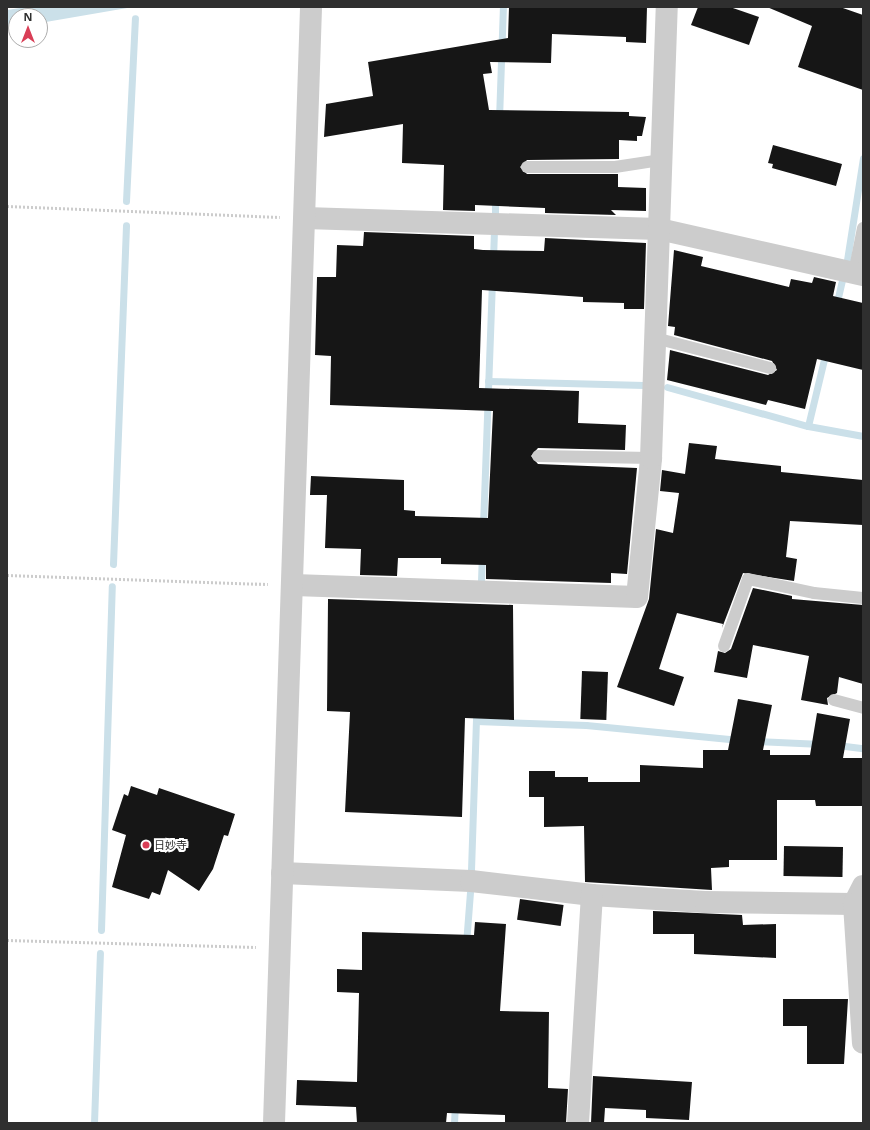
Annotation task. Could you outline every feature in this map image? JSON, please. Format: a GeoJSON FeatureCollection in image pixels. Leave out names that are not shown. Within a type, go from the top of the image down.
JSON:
{"type":"FeatureCollection","features":[{"type":"Feature","properties":{"kind":"street"},"geometry":{"type":"LineString","coordinates":[[274,1123],[279,948],[294,585],[312,7]]}},
{"type":"Feature","properties":{"kind":"street"},"geometry":{"type":"LineString","coordinates":[[294,585],[638,597],[650,458],[666,7]]}},
{"type":"Feature","properties":{"kind":"street"},"geometry":{"type":"LineString","coordinates":[[305,218],[659,230],[859,274]]}},
{"type":"Feature","properties":{"kind":"street"},"geometry":{"type":"LineString","coordinates":[[282,873],[470,881],[592,895],[705,902],[859,895],[863,1043]]}},
{"type":"Feature","properties":{"kind":"street"},"geometry":{"type":"LineString","coordinates":[[578,1123],[592,895]]}},
{"type":"Feature","properties":{"kind":"lane"},"geometry":{"type":"LineString","coordinates":[[527,167],[615,167],[661,160]]}},
{"type":"Feature","properties":{"kind":"lane"},"geometry":{"type":"LineString","coordinates":[[859,274],[863,228]]}},
{"type":"Feature","properties":{"kind":"lane"},"geometry":{"type":"LineString","coordinates":[[655,338],[770,368]]}},
{"type":"Feature","properties":{"kind":"lane"},"geometry":{"type":"LineString","coordinates":[[538,456],[650,458]]}},
{"type":"Feature","properties":{"kind":"lane"},"geometry":{"type":"LineString","coordinates":[[724,646],[748,579],[814,593],[863,598]]}},
{"type":"Feature","properties":{"kind":"lane"},"geometry":{"type":"LineString","coordinates":[[834,700],[863,708]]}},
{"type":"Feature","properties":{"kind":"path"},"geometry":{"type":"LineString","coordinates":[[7,206],[305,218]]}},
{"type":"Feature","properties":{"kind":"path"},"geometry":{"type":"LineString","coordinates":[[7,575],[294,585]]}},
{"type":"Feature","properties":{"kind":"path"},"geometry":{"type":"LineString","coordinates":[[7,940],[279,948]]}},
{"type":"Feature","properties":{"kind":"water"},"geometry":{"type":"Polygon","coordinates":[[[133,7],[48,22],[48,8],[20,8],[133,7]]]}},
{"type":"Feature","properties":{"kind":"water"},"geometry":{"type":"Polygon","coordinates":[[[7,10],[8,10],[7,29],[7,10]]]}},
{"type":"Feature","properties":{"kind":"building"},"geometry":{"type":"Polygon","coordinates":[[[509,7],[647,7],[646,43],[626,42],[626,37],[552,34],[551,63],[490,62],[492,73],[483,74],[489,110],[629,112],[629,116],[646,117],[642,136],[637,136],[637,141],[619,140],[619,159],[527,160],[520,167],[527,174],[618,174],[618,187],[646,188],[646,211],[611,210],[616,215],[545,213],[545,208],[475,205],[475,211],[443,210],[444,165],[402,163],[403,124],[324,137],[326,104],[373,96],[368,62],[508,38],[509,7]]]}},
{"type":"Feature","properties":{"kind":"building"},"geometry":{"type":"Polygon","coordinates":[[[698,7],[730,7],[759,17],[749,45],[691,25],[698,7]]]}},
{"type":"Feature","properties":{"kind":"building"},"geometry":{"type":"Polygon","coordinates":[[[767,7],[840,7],[863,15],[863,90],[798,67],[812,26],[767,7]]]}},
{"type":"Feature","properties":{"kind":"building"},"geometry":{"type":"Polygon","coordinates":[[[773,145],[842,164],[836,186],[772,168],[773,164],[768,163],[773,145]]]}},
{"type":"Feature","properties":{"kind":"building"},"geometry":{"type":"Polygon","coordinates":[[[364,232],[474,236],[474,249],[483,250],[544,251],[545,238],[646,243],[644,309],[624,309],[624,303],[583,302],[583,297],[482,290],[479,388],[579,391],[578,423],[626,425],[625,450],[538,448],[531,456],[538,464],[637,468],[627,574],[611,573],[611,583],[486,579],[486,565],[441,564],[441,558],[398,558],[397,576],[360,575],[361,549],[325,548],[327,495],[310,495],[311,476],[404,480],[404,510],[415,511],[415,516],[488,518],[493,411],[330,405],[331,356],[315,355],[317,277],[336,277],[337,245],[363,246],[364,232]]]}},
{"type":"Feature","properties":{"kind":"building"},"geometry":{"type":"Polygon","coordinates":[[[674,250],[703,257],[701,266],[789,287],[791,279],[812,283],[814,277],[836,282],[833,296],[863,303],[863,370],[817,359],[805,409],[768,400],[766,405],[667,380],[670,350],[768,375],[777,370],[772,361],[674,335],[675,327],[668,326],[674,250]]]}},
{"type":"Feature","properties":{"kind":"building"},"geometry":{"type":"Polygon","coordinates":[[[689,443],[717,446],[715,459],[781,466],[781,472],[863,480],[863,525],[790,521],[786,557],[797,559],[794,581],[743,573],[722,628],[723,624],[677,613],[659,669],[684,677],[674,706],[617,687],[649,599],[656,529],[673,533],[679,493],[660,491],[662,470],[685,474],[689,443]]]}},
{"type":"Feature","properties":{"kind":"building"},"geometry":{"type":"Polygon","coordinates":[[[753,588],[792,596],[792,599],[863,605],[863,684],[839,677],[837,693],[827,698],[828,705],[801,700],[809,656],[753,645],[747,678],[714,672],[718,651],[725,653],[731,649],[753,588]]]}},
{"type":"Feature","properties":{"kind":"building"},"geometry":{"type":"Polygon","coordinates":[[[328,599],[513,605],[514,720],[465,718],[462,817],[345,812],[350,712],[327,711],[328,599]]]}},
{"type":"Feature","properties":{"kind":"building"},"geometry":{"type":"Polygon","coordinates":[[[582,671],[608,672],[606,720],[580,719],[582,671]]]}},
{"type":"Feature","properties":{"kind":"building"},"geometry":{"type":"Polygon","coordinates":[[[738,699],[772,705],[763,750],[770,750],[770,755],[810,755],[817,713],[850,719],[843,758],[863,758],[863,806],[816,806],[815,800],[777,800],[777,860],[729,860],[729,867],[711,868],[712,890],[585,882],[584,826],[544,827],[544,797],[529,797],[529,771],[555,771],[555,777],[588,777],[588,782],[640,782],[640,765],[703,768],[703,750],[728,750],[738,699]]]}},
{"type":"Feature","properties":{"kind":"building"},"geometry":{"type":"Polygon","coordinates":[[[131,786],[157,795],[159,788],[235,814],[228,836],[224,835],[213,869],[199,891],[168,870],[160,895],[152,892],[149,899],[112,887],[126,835],[112,830],[124,794],[128,796],[131,786]]]}},
{"type":"Feature","properties":{"kind":"building"},"geometry":{"type":"Polygon","coordinates":[[[784,846],[843,847],[842,877],[783,876],[784,846]]]}},
{"type":"Feature","properties":{"kind":"building"},"geometry":{"type":"Polygon","coordinates":[[[520,899],[564,905],[561,926],[517,920],[520,899]]]}},
{"type":"Feature","properties":{"kind":"building"},"geometry":{"type":"Polygon","coordinates":[[[653,911],[742,915],[743,925],[776,924],[776,958],[694,954],[694,934],[653,934],[653,911]]]}},
{"type":"Feature","properties":{"kind":"building"},"geometry":{"type":"Polygon","coordinates":[[[475,922],[506,924],[500,1011],[549,1012],[548,1088],[568,1089],[566,1123],[505,1122],[505,1115],[447,1113],[446,1123],[357,1123],[356,1107],[296,1105],[297,1080],[357,1082],[359,993],[337,992],[337,969],[362,970],[362,932],[474,935],[475,922]]]}},
{"type":"Feature","properties":{"kind":"building"},"geometry":{"type":"Polygon","coordinates":[[[783,999],[848,999],[844,1064],[807,1064],[807,1026],[783,1026],[783,999]]]}},
{"type":"Feature","properties":{"kind":"building"},"geometry":{"type":"Polygon","coordinates":[[[593,1076],[692,1082],[689,1120],[646,1118],[646,1110],[605,1108],[604,1123],[591,1123],[593,1076]]]}},
{"type":"Feature","properties":{"kind":"waterway"},"geometry":{"type":"LineString","coordinates":[[499,119],[503,7]]}},
{"type":"Feature","properties":{"kind":"waterway"},"geometry":{"type":"LineString","coordinates":[[126,201],[135,18]]}},
{"type":"Feature","properties":{"kind":"waterway"},"geometry":{"type":"LineString","coordinates":[[847,260],[863,158]]}},
{"type":"Feature","properties":{"kind":"waterway"},"geometry":{"type":"LineString","coordinates":[[495,197],[495,214]]}},
{"type":"Feature","properties":{"kind":"waterway"},"geometry":{"type":"LineString","coordinates":[[113,564],[126,225]]}},
{"type":"Feature","properties":{"kind":"waterway"},"geometry":{"type":"LineString","coordinates":[[493,259],[494,235]]}},
{"type":"Feature","properties":{"kind":"waterway"},"geometry":{"type":"LineString","coordinates":[[483,526],[492,281]]}},
{"type":"Feature","properties":{"kind":"waterway"},"geometry":{"type":"LineString","coordinates":[[836,306],[842,281]]}},
{"type":"Feature","properties":{"kind":"waterway"},"geometry":{"type":"LineString","coordinates":[[667,387],[808,426],[826,351]]}},
{"type":"Feature","properties":{"kind":"waterway"},"geometry":{"type":"LineString","coordinates":[[488,381],[644,385]]}},
{"type":"Feature","properties":{"kind":"waterway"},"geometry":{"type":"LineString","coordinates":[[808,426],[863,436]]}},
{"type":"Feature","properties":{"kind":"waterway"},"geometry":{"type":"LineString","coordinates":[[481,581],[482,557]]}},
{"type":"Feature","properties":{"kind":"waterway"},"geometry":{"type":"LineString","coordinates":[[101,930],[112,586]]}},
{"type":"Feature","properties":{"kind":"waterway"},"geometry":{"type":"LineString","coordinates":[[471,870],[476,717]]}},
{"type":"Feature","properties":{"kind":"waterway"},"geometry":{"type":"LineString","coordinates":[[476,721],[586,725],[739,740]]}},
{"type":"Feature","properties":{"kind":"waterway"},"geometry":{"type":"LineString","coordinates":[[756,741],[821,744]]}},
{"type":"Feature","properties":{"kind":"waterway"},"geometry":{"type":"LineString","coordinates":[[837,745],[863,748]]}},
{"type":"Feature","properties":{"kind":"waterway"},"geometry":{"type":"LineString","coordinates":[[466,944],[470,892]]}},
{"type":"Feature","properties":{"kind":"waterway"},"geometry":{"type":"LineString","coordinates":[[94,1123],[100,953]]}},
{"type":"Feature","properties":{"kind":"waterway"},"geometry":{"type":"LineString","coordinates":[[454,1123],[455,1104]]}},
{"type":"Feature","properties":{"kind":"place","name":"日妙寺"},"geometry":{"type":"Point","coordinates":[146,845]}}]}
